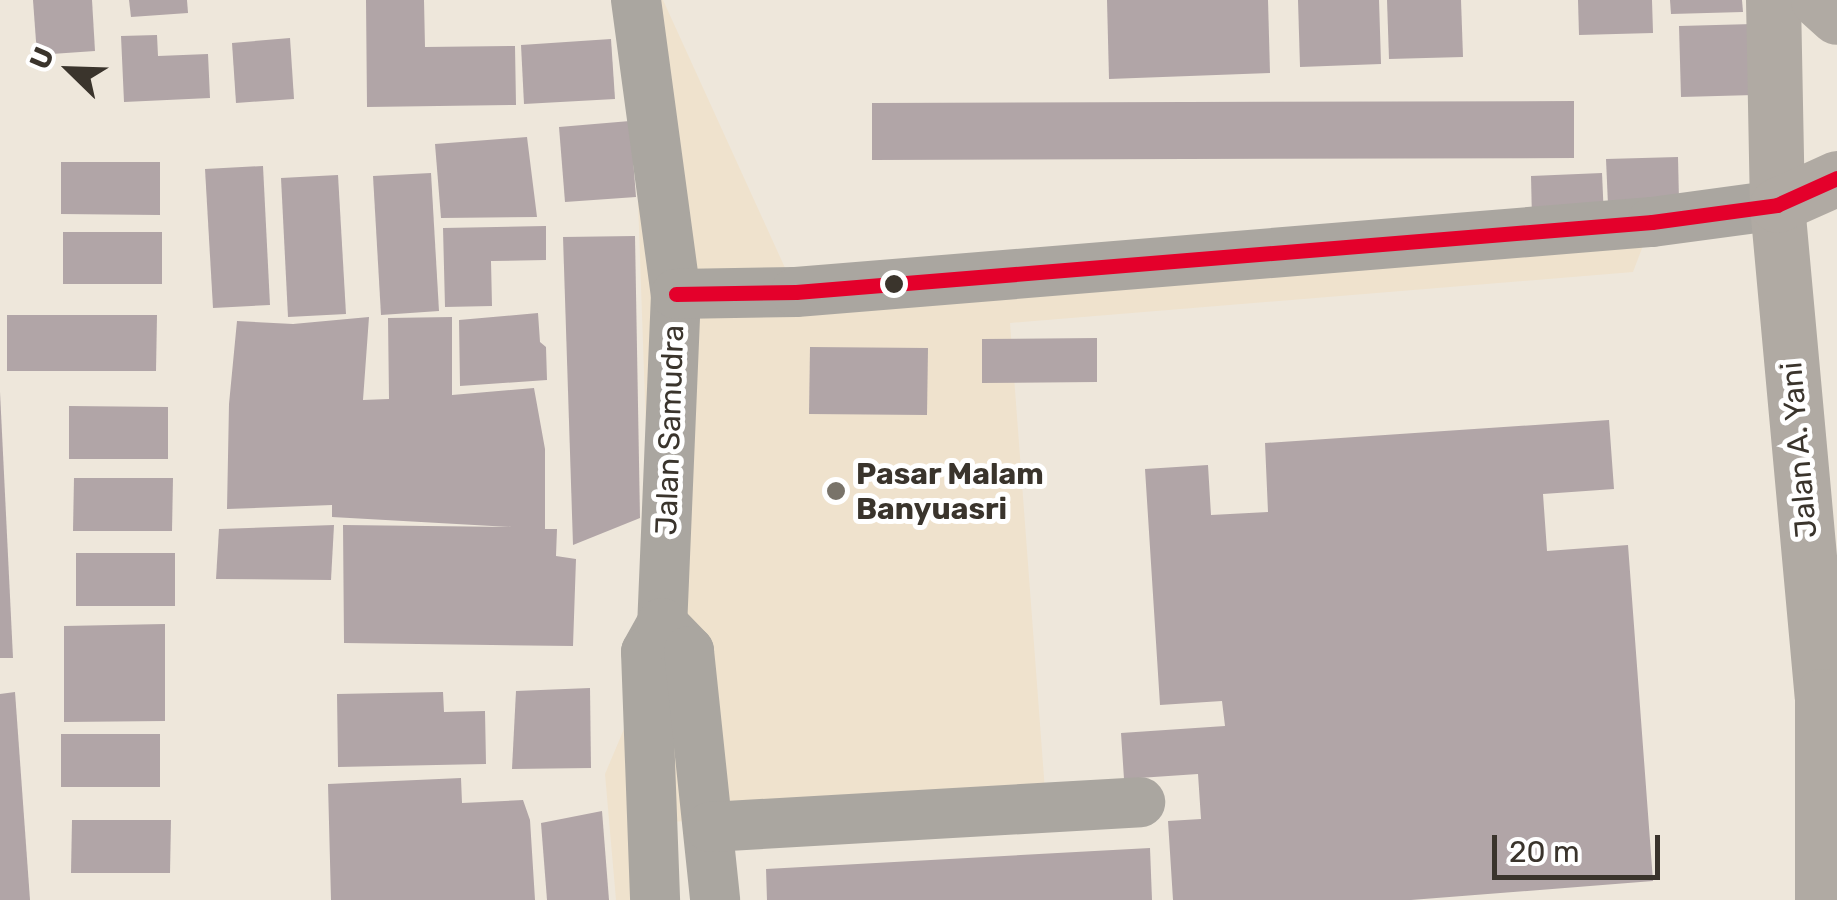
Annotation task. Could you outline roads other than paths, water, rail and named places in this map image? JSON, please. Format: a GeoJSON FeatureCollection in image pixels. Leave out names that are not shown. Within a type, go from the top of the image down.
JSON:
{"type":"FeatureCollection","features":[{"type":"Feature","properties":{"kind":"highway","name":"Jalan A. Yani"},"geometry":{"type":"LineString","coordinates":[[1773,0],[1776,205],[1830,700],[1822,900]]}},
{"type":"Feature","properties":{"kind":"highway"},"geometry":{"type":"LineString","coordinates":[[1818,0],[1837,18]]}},
{"type":"Feature","properties":{"kind":"highway"},"geometry":{"type":"LineString","coordinates":[[1776,205],[1837,178]]}},
{"type":"Feature","properties":{"kind":"street","name":"Jalan Samudra"},"geometry":{"type":"LineString","coordinates":[[636,0],[676,294],[662,623],[646,652],[655,900]]}},
{"type":"Feature","properties":{"kind":"street"},"geometry":{"type":"LineString","coordinates":[[676,294],[816,291],[1652,222],[1776,205]]}},
{"type":"Feature","properties":{"kind":"street"},"geometry":{"type":"LineString","coordinates":[[662,623],[690,651],[715,900]]}},
{"type":"Feature","properties":{"kind":"street"},"geometry":{"type":"LineString","coordinates":[[710,827],[1140,802]]}},
{"type":"Feature","properties":{"kind":"place","name":"Pasar Malam Banyuasri"},"geometry":{"type":"Point","coordinates":[836,491]}}]}
